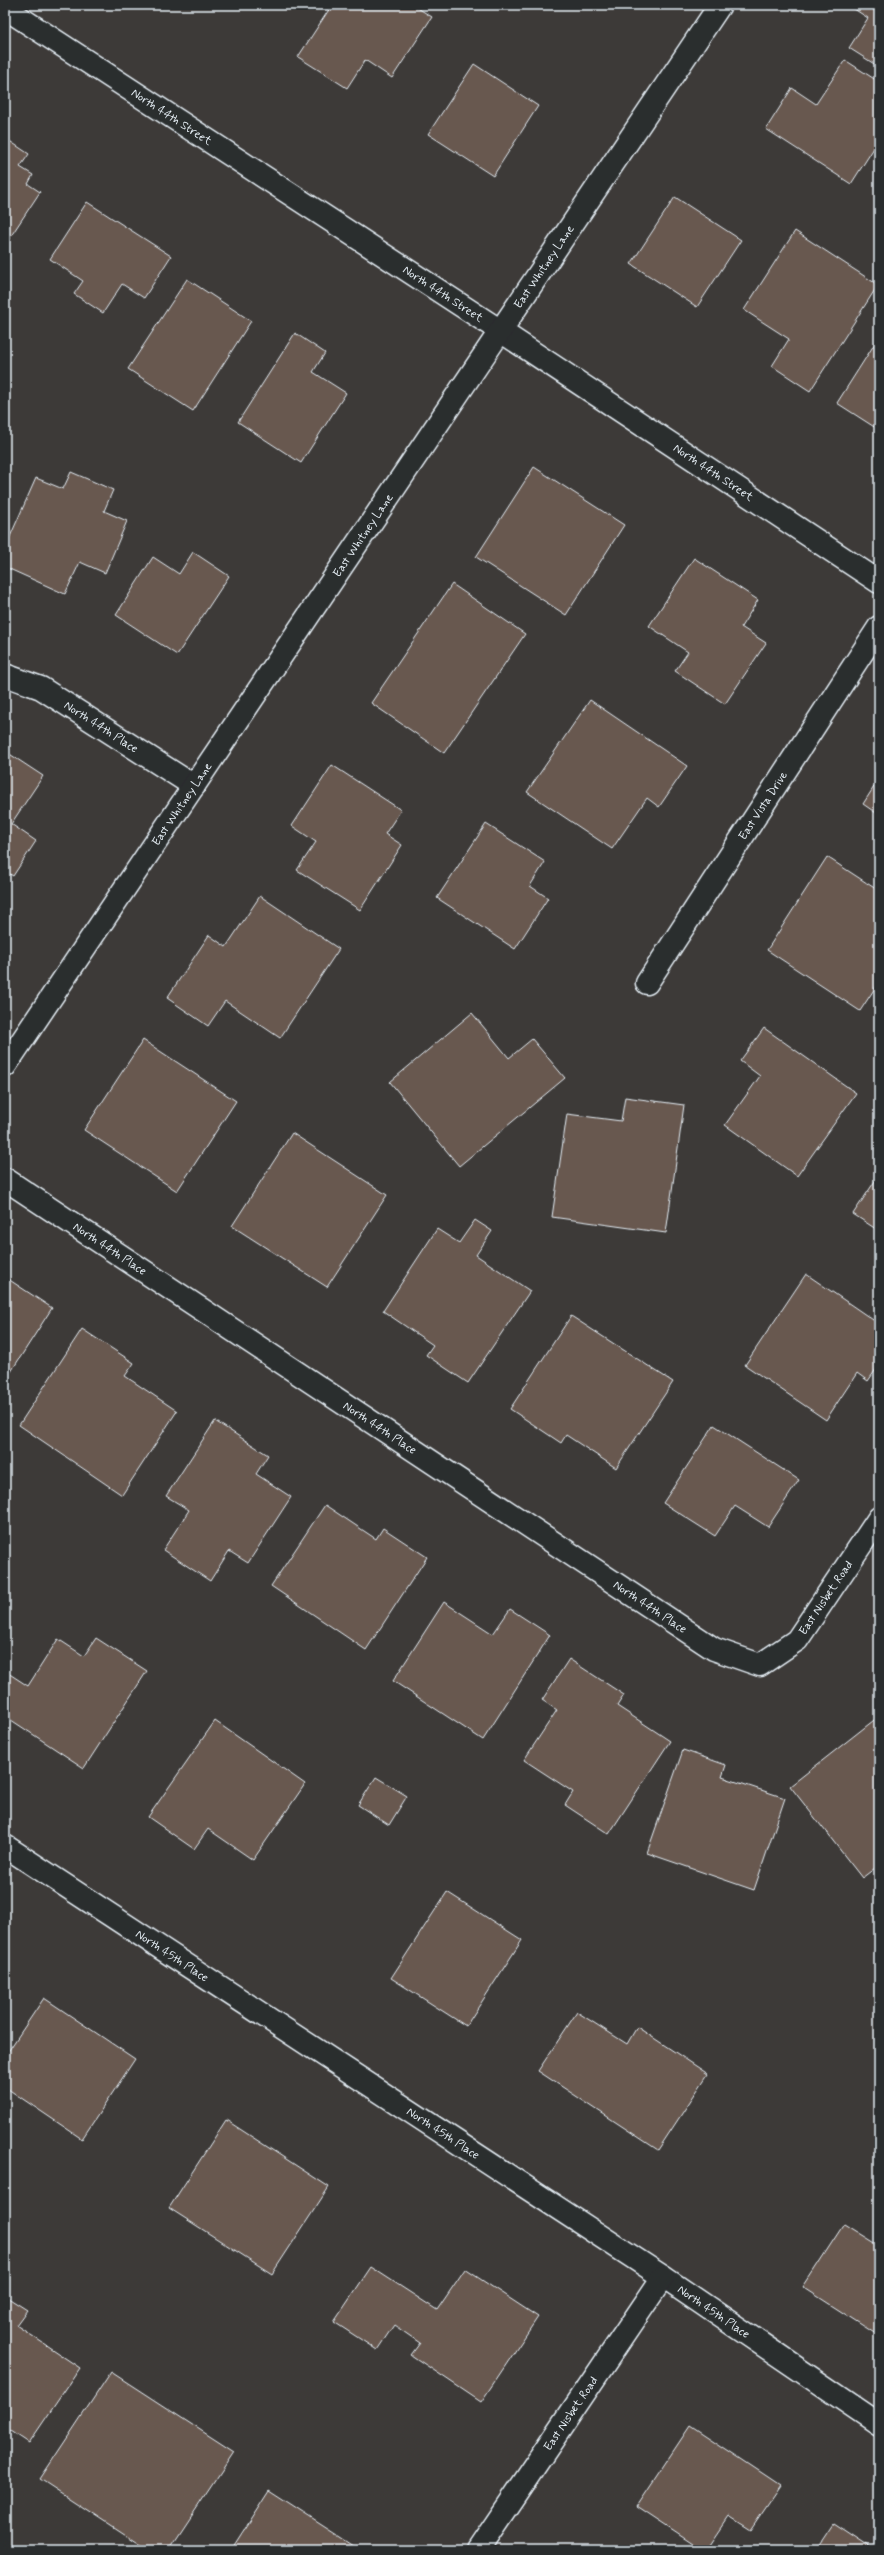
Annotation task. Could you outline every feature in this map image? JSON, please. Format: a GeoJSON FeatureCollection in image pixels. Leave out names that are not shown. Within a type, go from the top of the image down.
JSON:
{"type":"FeatureCollection","features":[{"type":"Feature","properties":{"kind":"street","name":"East Whitney Lane"},"geometry":{"type":"LineString","coordinates":[[5,1066],[502,332],[720,5]]}},
{"type":"Feature","properties":{"kind":"street","name":"North 44th Street"},"geometry":{"type":"LineString","coordinates":[[5,8],[502,332],[879,582]]}},
{"type":"Feature","properties":{"kind":"street","name":"East Vista Drive"},"geometry":{"type":"LineString","coordinates":[[647,983],[879,627]]}},
{"type":"Feature","properties":{"kind":"street","name":"North 44th Place"},"geometry":{"type":"LineString","coordinates":[[5,675],[41,688],[194,786]]}},
{"type":"Feature","properties":{"kind":"street","name":"North 44th Place"},"geometry":{"type":"LineString","coordinates":[[5,1180],[714,1649],[760,1666]]}},
{"type":"Feature","properties":{"kind":"street","name":"East Nisbet Road"},"geometry":{"type":"LineString","coordinates":[[760,1666],[797,1640],[879,1518]]}},
{"type":"Feature","properties":{"kind":"street","name":"North 45th Place"},"geometry":{"type":"LineString","coordinates":[[5,1846],[663,2277],[879,2424]]}},
{"type":"Feature","properties":{"kind":"street","name":"East Nisbet Road"},"geometry":{"type":"LineString","coordinates":[[478,2550],[663,2277]]}},
{"type":"Feature","properties":{"kind":"building"},"geometry":{"type":"Polygon","coordinates":[[[332,5],[413,5],[432,17],[392,78],[365,60],[347,88],[298,57],[332,5]]]}},
{"type":"Feature","properties":{"kind":"building"},"geometry":{"type":"Polygon","coordinates":[[[848,5],[879,5],[879,67],[849,48],[868,18],[848,5]]]}},
{"type":"Feature","properties":{"kind":"building"},"geometry":{"type":"Polygon","coordinates":[[[845,60],[879,82],[879,140],[851,184],[766,129],[792,88],[816,104],[845,60]]]}},
{"type":"Feature","properties":{"kind":"building"},"geometry":{"type":"Polygon","coordinates":[[[474,64],[538,106],[493,176],[428,134],[474,64]]]}},
{"type":"Feature","properties":{"kind":"building"},"geometry":{"type":"Polygon","coordinates":[[[5,138],[29,154],[20,167],[33,175],[28,184],[40,192],[5,245],[5,138]]]}},
{"type":"Feature","properties":{"kind":"building"},"geometry":{"type":"Polygon","coordinates":[[[675,197],[741,240],[697,307],[631,264],[675,197]]]}},
{"type":"Feature","properties":{"kind":"building"},"geometry":{"type":"Polygon","coordinates":[[[87,202],[171,256],[144,298],[122,284],[103,313],[74,294],[83,281],[50,259],[87,202]]]}},
{"type":"Feature","properties":{"kind":"building"},"geometry":{"type":"Polygon","coordinates":[[[795,231],[878,285],[810,391],[772,366],[789,339],[744,310],[795,231]]]}},
{"type":"Feature","properties":{"kind":"building"},"geometry":{"type":"Polygon","coordinates":[[[187,279],[251,321],[193,411],[128,369],[187,279]]]}},
{"type":"Feature","properties":{"kind":"building"},"geometry":{"type":"Polygon","coordinates":[[[295,333],[325,353],[313,372],[346,393],[301,463],[238,422],[295,333]]]}},
{"type":"Feature","properties":{"kind":"building"},"geometry":{"type":"Polygon","coordinates":[[[879,337],[879,430],[837,403],[879,337]]]}},
{"type":"Feature","properties":{"kind":"building"},"geometry":{"type":"Polygon","coordinates":[[[534,467],[624,525],[566,615],[476,557],[534,467]]]}},
{"type":"Feature","properties":{"kind":"building"},"geometry":{"type":"Polygon","coordinates":[[[71,472],[113,490],[104,511],[127,521],[105,573],[80,562],[65,594],[5,567],[5,548],[36,478],[63,489],[71,472]]]}},
{"type":"Feature","properties":{"kind":"building"},"geometry":{"type":"Polygon","coordinates":[[[193,552],[229,576],[177,655],[116,615],[153,557],[179,574],[193,552]]]}},
{"type":"Feature","properties":{"kind":"building"},"geometry":{"type":"Polygon","coordinates":[[[694,558],[758,600],[741,627],[766,643],[725,704],[675,671],[688,652],[649,626],[694,558]]]}},
{"type":"Feature","properties":{"kind":"building"},"geometry":{"type":"Polygon","coordinates":[[[452,584],[525,634],[444,753],[371,703],[452,584]]]}},
{"type":"Feature","properties":{"kind":"building"},"geometry":{"type":"Polygon","coordinates":[[[590,700],[687,766],[659,807],[647,798],[612,849],[527,792],[590,700]]]}},
{"type":"Feature","properties":{"kind":"building"},"geometry":{"type":"Polygon","coordinates":[[[5,751],[43,776],[11,824],[36,841],[13,876],[5,871],[5,751]]]}},
{"type":"Feature","properties":{"kind":"building"},"geometry":{"type":"Polygon","coordinates":[[[332,765],[401,810],[385,834],[402,845],[360,910],[297,870],[316,842],[292,826],[332,765]]]}},
{"type":"Feature","properties":{"kind":"building"},"geometry":{"type":"Polygon","coordinates":[[[879,779],[879,815],[863,804],[879,779]]]}},
{"type":"Feature","properties":{"kind":"building"},"geometry":{"type":"Polygon","coordinates":[[[486,824],[545,862],[530,886],[548,898],[515,949],[437,898],[486,824]]]}},
{"type":"Feature","properties":{"kind":"building"},"geometry":{"type":"Polygon","coordinates":[[[827,857],[879,891],[879,982],[860,1011],[767,950],[827,857]]]}},
{"type":"Feature","properties":{"kind":"building"},"geometry":{"type":"Polygon","coordinates":[[[260,896],[339,949],[280,1038],[225,1001],[208,1026],[167,998],[209,935],[226,947],[260,896]]]}},
{"type":"Feature","properties":{"kind":"building"},"geometry":{"type":"Polygon","coordinates":[[[472,1013],[509,1058],[532,1039],[565,1078],[459,1166],[390,1082],[472,1013]]]}},
{"type":"Feature","properties":{"kind":"building"},"geometry":{"type":"Polygon","coordinates":[[[764,1028],[856,1093],[797,1176],[725,1125],[760,1076],[740,1061],[764,1028]]]}},
{"type":"Feature","properties":{"kind":"building"},"geometry":{"type":"Polygon","coordinates":[[[143,1040],[236,1101],[177,1191],[84,1130],[143,1040]]]}},
{"type":"Feature","properties":{"kind":"building"},"geometry":{"type":"Polygon","coordinates":[[[625,1097],[684,1105],[666,1233],[552,1217],[567,1114],[621,1121],[625,1097]]]}},
{"type":"Feature","properties":{"kind":"building"},"geometry":{"type":"Polygon","coordinates":[[[292,1133],[387,1195],[327,1287],[232,1226],[292,1133]]]}},
{"type":"Feature","properties":{"kind":"building"},"geometry":{"type":"Polygon","coordinates":[[[879,1175],[879,1231],[853,1214],[879,1175]]]}},
{"type":"Feature","properties":{"kind":"building"},"geometry":{"type":"Polygon","coordinates":[[[475,1220],[492,1231],[476,1255],[530,1291],[468,1383],[426,1355],[433,1345],[383,1311],[437,1229],[459,1243],[475,1220]]]}},
{"type":"Feature","properties":{"kind":"building"},"geometry":{"type":"Polygon","coordinates":[[[806,1274],[879,1324],[879,1365],[868,1381],[857,1373],[826,1420],[745,1365],[806,1274]]]}},
{"type":"Feature","properties":{"kind":"building"},"geometry":{"type":"Polygon","coordinates":[[[5,1277],[52,1308],[5,1381],[5,1277]]]}},
{"type":"Feature","properties":{"kind":"building"},"geometry":{"type":"Polygon","coordinates":[[[571,1316],[673,1382],[616,1468],[566,1435],[561,1443],[510,1409],[571,1316]]]}},
{"type":"Feature","properties":{"kind":"building"},"geometry":{"type":"Polygon","coordinates":[[[82,1329],[134,1363],[125,1376],[177,1411],[122,1495],[19,1425],[82,1329]]]}},
{"type":"Feature","properties":{"kind":"building"},"geometry":{"type":"Polygon","coordinates":[[[215,1421],[268,1455],[256,1474],[291,1497],[248,1563],[229,1551],[210,1581],[163,1550],[189,1510],[166,1496],[215,1421]]]}},
{"type":"Feature","properties":{"kind":"building"},"geometry":{"type":"Polygon","coordinates":[[[714,1425],[799,1480],[768,1527],[735,1506],[715,1536],[663,1503],[714,1425]]]}},
{"type":"Feature","properties":{"kind":"building"},"geometry":{"type":"Polygon","coordinates":[[[325,1505],[376,1539],[383,1528],[427,1557],[366,1650],[271,1586],[325,1505]]]}},
{"type":"Feature","properties":{"kind":"building"},"geometry":{"type":"Polygon","coordinates":[[[444,1602],[493,1634],[510,1609],[550,1635],[483,1740],[393,1681],[444,1602]]]}},
{"type":"Feature","properties":{"kind":"building"},"geometry":{"type":"Polygon","coordinates":[[[96,1638],[147,1671],[84,1768],[5,1716],[5,1677],[8,1673],[28,1686],[58,1639],[84,1656],[96,1638]]]}},
{"type":"Feature","properties":{"kind":"building"},"geometry":{"type":"Polygon","coordinates":[[[569,1659],[624,1695],[617,1706],[670,1741],[609,1834],[565,1805],[573,1792],[524,1760],[557,1710],[542,1700],[569,1659]]]}},
{"type":"Feature","properties":{"kind":"building"},"geometry":{"type":"Polygon","coordinates":[[[878,1717],[879,1865],[862,1878],[790,1786],[878,1717]]]}},
{"type":"Feature","properties":{"kind":"building"},"geometry":{"type":"Polygon","coordinates":[[[215,1721],[305,1784],[253,1860],[208,1829],[194,1849],[148,1817],[215,1721]]]}},
{"type":"Feature","properties":{"kind":"building"},"geometry":{"type":"Polygon","coordinates":[[[683,1750],[726,1765],[722,1777],[785,1798],[754,1890],[647,1853],[683,1750]]]}},
{"type":"Feature","properties":{"kind":"building"},"geometry":{"type":"Polygon","coordinates":[[[376,1777],[407,1796],[389,1825],[358,1805],[376,1777]]]}},
{"type":"Feature","properties":{"kind":"building"},"geometry":{"type":"Polygon","coordinates":[[[447,1892],[522,1940],[466,2026],[391,1978],[447,1892]]]}},
{"type":"Feature","properties":{"kind":"building"},"geometry":{"type":"Polygon","coordinates":[[[44,1998],[135,2059],[82,2139],[5,2087],[5,2056],[44,1998]]]}},
{"type":"Feature","properties":{"kind":"building"},"geometry":{"type":"Polygon","coordinates":[[[577,2012],[627,2044],[637,2027],[708,2074],[658,2150],[538,2071],[577,2012]]]}},
{"type":"Feature","properties":{"kind":"building"},"geometry":{"type":"Polygon","coordinates":[[[226,2120],[329,2187],[272,2274],[169,2208],[226,2120]]]}},
{"type":"Feature","properties":{"kind":"building"},"geometry":{"type":"Polygon","coordinates":[[[844,2224],[879,2246],[879,2336],[803,2287],[844,2224]]]}},
{"type":"Feature","properties":{"kind":"building"},"geometry":{"type":"Polygon","coordinates":[[[371,2267],[437,2310],[465,2269],[538,2317],[481,2402],[411,2355],[420,2343],[394,2325],[377,2350],[334,2322],[371,2267]]]}},
{"type":"Feature","properties":{"kind":"building"},"geometry":{"type":"Polygon","coordinates":[[[5,2296],[27,2310],[16,2325],[80,2368],[29,2443],[5,2427],[5,2296]]]}},
{"type":"Feature","properties":{"kind":"building"},"geometry":{"type":"Polygon","coordinates":[[[111,2372],[234,2452],[169,2550],[148,2550],[40,2479],[111,2372]]]}},
{"type":"Feature","properties":{"kind":"building"},"geometry":{"type":"Polygon","coordinates":[[[690,2426],[780,2486],[750,2530],[728,2516],[705,2550],[701,2550],[636,2507],[690,2426]]]}},
{"type":"Feature","properties":{"kind":"building"},"geometry":{"type":"Polygon","coordinates":[[[269,2491],[357,2548],[356,2550],[231,2550],[269,2491]]]}},
{"type":"Feature","properties":{"kind":"building"},"geometry":{"type":"Polygon","coordinates":[[[834,2523],[875,2550],[816,2550],[834,2523]]]}}]}
